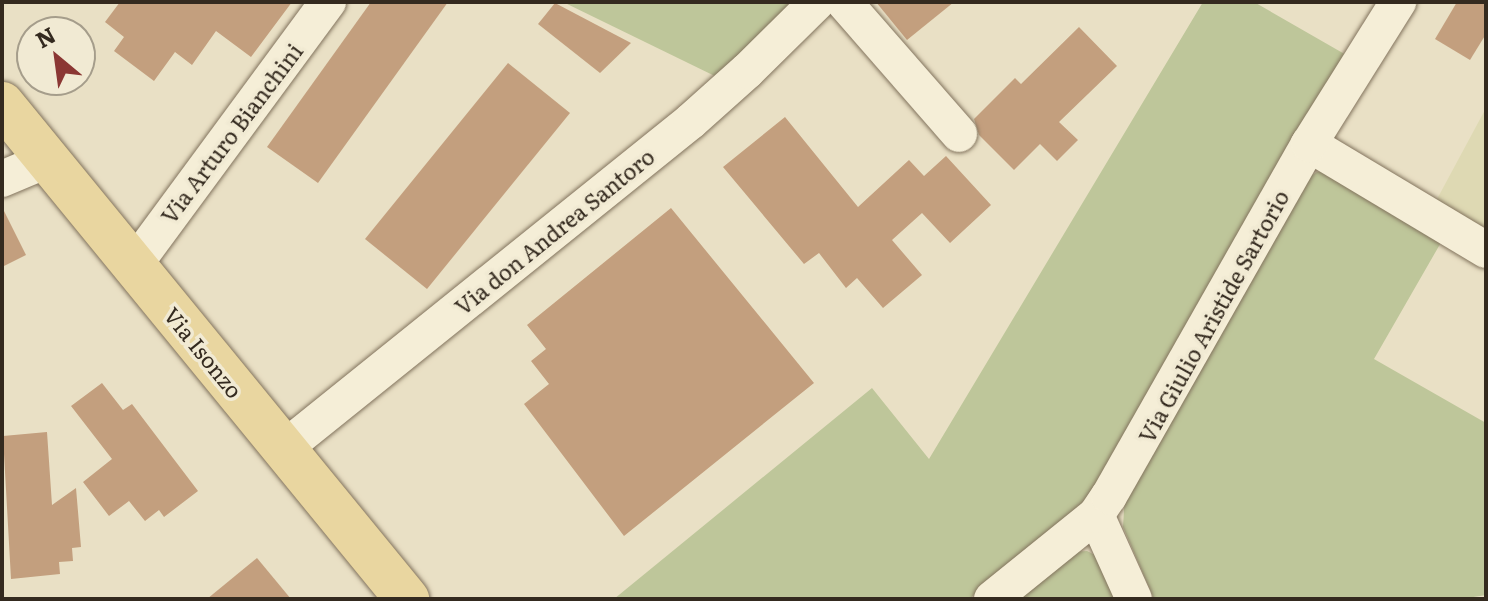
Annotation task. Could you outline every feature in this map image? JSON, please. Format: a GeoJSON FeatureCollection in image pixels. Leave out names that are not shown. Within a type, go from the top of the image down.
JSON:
{"type":"FeatureCollection","features":[{"type":"Feature","properties":{"kind":"main road","name":"Via Isonzo"},"geometry":{"type":"LineString","coordinates":[[2,104],[407,599]]}},
{"type":"Feature","properties":{"kind":"street","name":"Via Arturo Bianchini"},"geometry":{"type":"LineString","coordinates":[[134,265],[328,2]]}},
{"type":"Feature","properties":{"kind":"street","name":"Via don Andrea Santoro"},"geometry":{"type":"LineString","coordinates":[[282,450],[691,121],[765,55],[817,2]]}},
{"type":"Feature","properties":{"kind":"street"},"geometry":{"type":"LineString","coordinates":[[844,2],[959,134]]}},
{"type":"Feature","properties":{"kind":"street","name":"Via Giulio Aristide Sartorio"},"geometry":{"type":"LineString","coordinates":[[992,599],[1096,515],[1124,474],[1309,144],[1398,2]]}},
{"type":"Feature","properties":{"kind":"street"},"geometry":{"type":"LineString","coordinates":[[1309,144],[1486,250]]}},
{"type":"Feature","properties":{"kind":"street"},"geometry":{"type":"LineString","coordinates":[[2,179],[47,160]]}},
{"type":"Feature","properties":{"kind":"street"},"geometry":{"type":"LineString","coordinates":[[1096,515],[1134,599]]}},
{"type":"Feature","properties":{"kind":"shaded area"},"geometry":{"type":"Polygon","coordinates":[[[1486,108],[1486,230],[1436,201],[1486,108]]]}},
{"type":"Feature","properties":{"kind":"green space"},"geometry":{"type":"Polygon","coordinates":[[[563,2],[801,2],[725,81],[563,2]]]}},
{"type":"Feature","properties":{"kind":"green space"},"geometry":{"type":"Polygon","coordinates":[[[1203,2],[1254,2],[1348,56],[1082,510],[969,599],[614,599],[872,388],[929,459],[1203,2]]]}},
{"type":"Feature","properties":{"kind":"green space"},"geometry":{"type":"Polygon","coordinates":[[[1333,171],[1443,239],[1374,359],[1486,423],[1486,595],[1461,599],[1154,599],[1123,527],[1125,494],[1303,181],[1317,172],[1333,171]]]}},
{"type":"Feature","properties":{"kind":"green space"},"geometry":{"type":"Polygon","coordinates":[[[1087,551],[1101,558],[1117,599],[1014,599],[1073,552],[1087,551]]]}},
{"type":"Feature","properties":{"kind":"building"},"geometry":{"type":"Polygon","coordinates":[[[120,2],[292,2],[251,57],[216,31],[192,65],[175,52],[154,81],[114,51],[124,37],[105,22],[120,2]]]}},
{"type":"Feature","properties":{"kind":"building"},"geometry":{"type":"Polygon","coordinates":[[[371,2],[448,2],[318,183],[267,147],[371,2]]]}},
{"type":"Feature","properties":{"kind":"building"},"geometry":{"type":"Polygon","coordinates":[[[876,2],[954,2],[907,40],[876,2]]]}},
{"type":"Feature","properties":{"kind":"building"},"geometry":{"type":"Polygon","coordinates":[[[1457,2],[1486,2],[1486,34],[1470,60],[1435,39],[1457,2]]]}},
{"type":"Feature","properties":{"kind":"building"},"geometry":{"type":"Polygon","coordinates":[[[555,3],[631,43],[600,73],[538,24],[555,3]]]}},
{"type":"Feature","properties":{"kind":"building"},"geometry":{"type":"Polygon","coordinates":[[[1079,27],[1117,66],[1059,122],[1078,140],[1057,161],[1040,144],[1014,170],[979,135],[974,119],[1015,78],[1021,84],[1079,27]]]}},
{"type":"Feature","properties":{"kind":"building"},"geometry":{"type":"Polygon","coordinates":[[[508,63],[570,113],[427,289],[365,239],[508,63]]]}},
{"type":"Feature","properties":{"kind":"building"},"geometry":{"type":"Polygon","coordinates":[[[785,117],[858,207],[909,160],[924,176],[946,156],[991,205],[950,243],[922,213],[892,240],[922,275],[883,308],[857,278],[846,288],[819,253],[804,264],[723,167],[785,117]]]}},
{"type":"Feature","properties":{"kind":"building"},"geometry":{"type":"Polygon","coordinates":[[[2,207],[26,255],[2,267],[2,207]]]}},
{"type":"Feature","properties":{"kind":"building"},"geometry":{"type":"Polygon","coordinates":[[[671,208],[814,383],[624,536],[524,404],[549,384],[531,361],[546,349],[527,325],[671,208]]]}},
{"type":"Feature","properties":{"kind":"building"},"geometry":{"type":"Polygon","coordinates":[[[102,383],[123,410],[132,404],[198,491],[164,517],[159,510],[145,521],[129,501],[109,516],[83,482],[112,459],[71,406],[102,383]]]}},
{"type":"Feature","properties":{"kind":"building"},"geometry":{"type":"Polygon","coordinates":[[[47,432],[52,505],[76,488],[81,547],[72,548],[73,561],[59,562],[60,574],[11,579],[3,436],[47,432]]]}},
{"type":"Feature","properties":{"kind":"building"},"geometry":{"type":"Polygon","coordinates":[[[257,558],[291,599],[207,599],[257,558]]]}}]}
